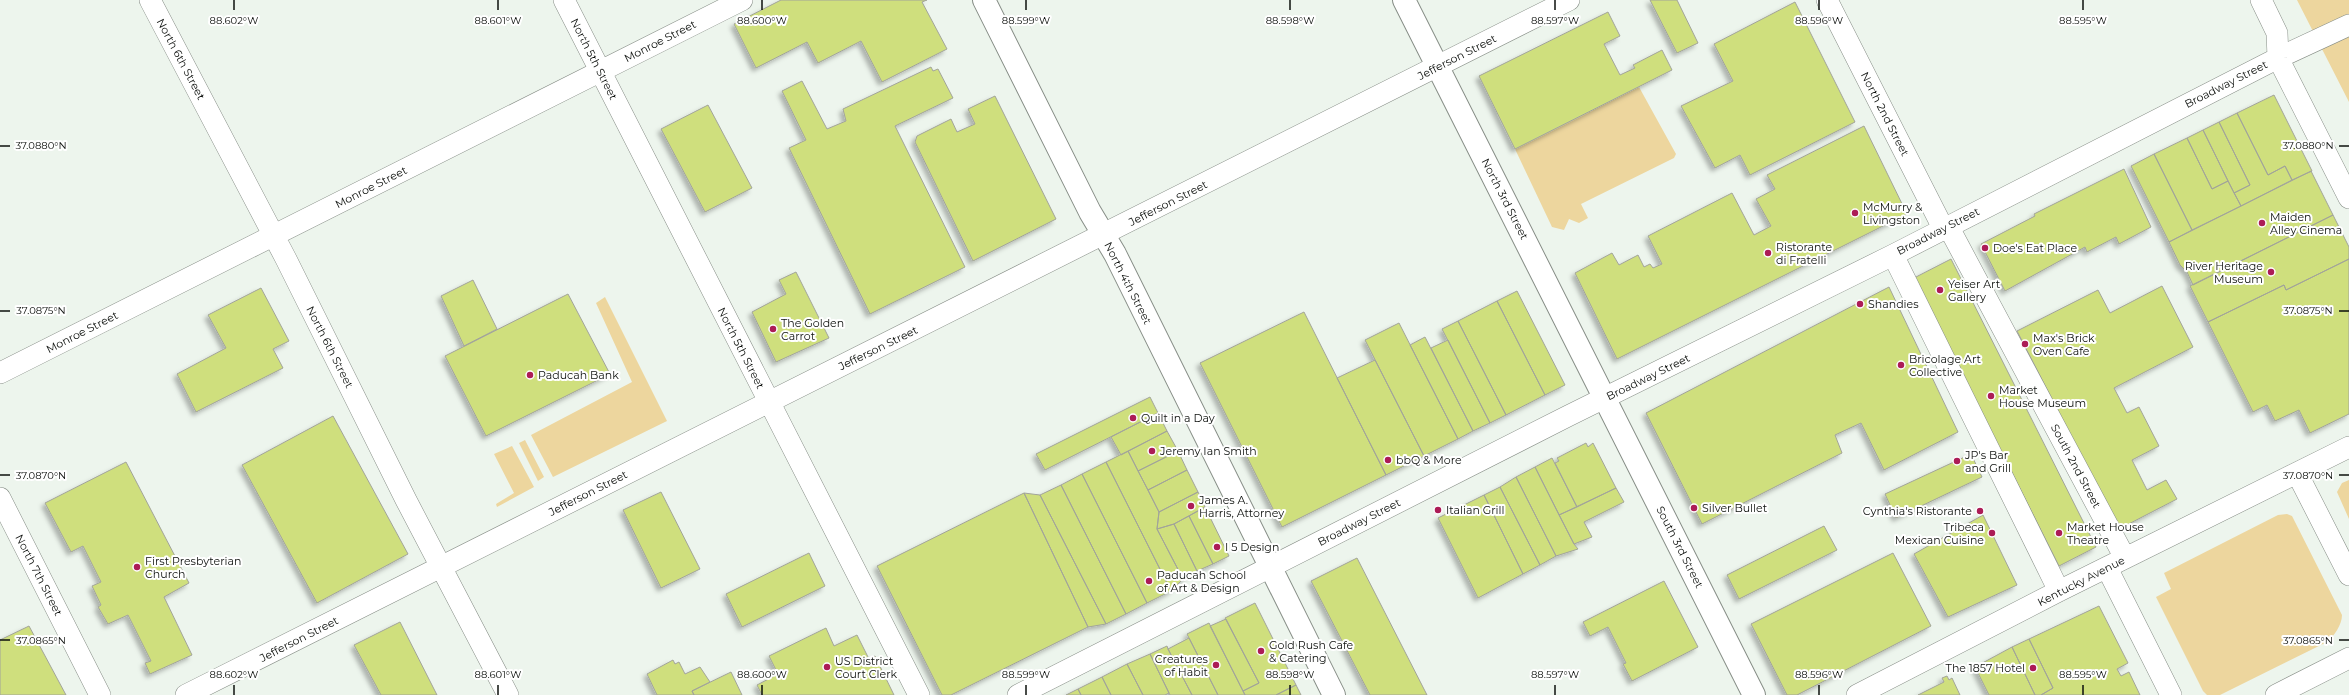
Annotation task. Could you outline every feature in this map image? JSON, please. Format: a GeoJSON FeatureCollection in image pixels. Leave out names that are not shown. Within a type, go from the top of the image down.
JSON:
{"type":"FeatureCollection","features":[{"type":"Feature","properties":{"kind":"main road","name":"North 4th Street"},"geometry":{"type":"LineString","coordinates":[[984,0],[1103,235],[1118,261],[1334,695]]}},
{"type":"Feature","properties":{"kind":"main road","name":"North 3rd Street"},"geometry":{"type":"LineString","coordinates":[[1404,0],[1605,399]]}},
{"type":"Feature","properties":{"kind":"main road","name":"South 3rd Street"},"geometry":{"type":"LineString","coordinates":[[1605,399],[1754,695]]}},
{"type":"Feature","properties":{"kind":"street","name":"North 6th Street"},"geometry":{"type":"LineString","coordinates":[[150,0],[273,236],[406,500],[442,566],[508,695]]}},
{"type":"Feature","properties":{"kind":"street","name":"North 5th Street"},"geometry":{"type":"LineString","coordinates":[[564,0],[919,695]]}},
{"type":"Feature","properties":{"kind":"street","name":"Monroe Street"},"geometry":{"type":"LineString","coordinates":[[0,373],[742,0]]}},
{"type":"Feature","properties":{"kind":"street","name":"Jefferson Street"},"geometry":{"type":"LineString","coordinates":[[186,695],[1569,0]]}},
{"type":"Feature","properties":{"kind":"street","name":"North 2nd Street"},"geometry":{"type":"LineString","coordinates":[[1827,0],[1946,227]]}},
{"type":"Feature","properties":{"kind":"street"},"geometry":{"type":"LineString","coordinates":[[2261,0],[2277,33],[2278,58],[2349,198]]}},
{"type":"Feature","properties":{"kind":"street","name":"Broadway Street"},"geometry":{"type":"LineString","coordinates":[[1018,695],[1893,254],[2278,58],[2349,25]]}},
{"type":"Feature","properties":{"kind":"street","name":"South 2nd Street"},"geometry":{"type":"LineString","coordinates":[[1946,227],[2125,558]]}},
{"type":"Feature","properties":{"kind":"street"},"geometry":{"type":"LineString","coordinates":[[1893,254],[2059,591]]}},
{"type":"Feature","properties":{"kind":"street","name":"Kentucky Avenue"},"geometry":{"type":"LineString","coordinates":[[1857,695],[2059,591],[2349,447]]}},
{"type":"Feature","properties":{"kind":"street"},"geometry":{"type":"LineString","coordinates":[[2297,473],[2349,576]]}},
{"type":"Feature","properties":{"kind":"street","name":"North 7th Street"},"geometry":{"type":"LineString","coordinates":[[0,498],[100,695]]}},
{"type":"Feature","properties":{"kind":"street"},"geometry":{"type":"LineString","coordinates":[[2107,568],[2172,695]]}},
{"type":"Feature","properties":{"kind":"street"},"geometry":{"type":"LineString","coordinates":[[2276,695],[2349,658]]}},
{"type":"Feature","properties":{"kind":"shaded area"},"geometry":{"type":"Polygon","coordinates":[[[2297,0],[2349,0],[2349,102],[2297,0]]]}},
{"type":"Feature","properties":{"kind":"shaded area"},"geometry":{"type":"Polygon","coordinates":[[[1639,87],[1676,154],[1674,158],[1581,204],[1588,218],[1579,223],[1569,219],[1564,230],[1552,227],[1515,149],[1639,87]]]}},
{"type":"Feature","properties":{"kind":"shaded area"},"geometry":{"type":"Polygon","coordinates":[[[605,297],[667,421],[553,477],[531,435],[632,382],[596,303],[605,297]]]}},
{"type":"Feature","properties":{"kind":"shaded area"},"geometry":{"type":"Polygon","coordinates":[[[525,440],[544,477],[538,481],[519,443],[525,440]]]}},
{"type":"Feature","properties":{"kind":"shaded area"},"geometry":{"type":"Polygon","coordinates":[[[512,446],[534,487],[497,507],[496,504],[514,493],[494,454],[512,446]]]}},
{"type":"Feature","properties":{"kind":"shaded area"},"geometry":{"type":"Polygon","coordinates":[[[2349,480],[2349,519],[2337,492],[2342,483],[2349,480]]]}},
{"type":"Feature","properties":{"kind":"shaded area"},"geometry":{"type":"Polygon","coordinates":[[[2287,514],[2292,516],[2342,615],[2339,626],[2327,642],[2220,695],[2207,695],[2203,691],[2156,597],[2171,589],[2164,573],[2278,515],[2287,514]]]}},
{"type":"Feature","properties":{"kind":"building"},"geometry":{"type":"Polygon","coordinates":[[[781,0],[927,0],[922,2],[947,49],[882,82],[861,41],[818,63],[807,42],[756,68],[734,24],[781,0]]]}},
{"type":"Feature","properties":{"kind":"building"},"geometry":{"type":"Polygon","coordinates":[[[1650,0],[1677,0],[1698,43],[1677,53],[1650,0]]]}},
{"type":"Feature","properties":{"kind":"building"},"geometry":{"type":"Polygon","coordinates":[[[1795,2],[1855,122],[1750,175],[1740,155],[1715,168],[1681,106],[1733,81],[1714,44],[1795,2]]]}},
{"type":"Feature","properties":{"kind":"building"},"geometry":{"type":"Polygon","coordinates":[[[1608,12],[1620,36],[1604,44],[1620,75],[1635,68],[1633,65],[1662,50],[1672,70],[1515,149],[1479,76],[1608,12]]]}},
{"type":"Feature","properties":{"kind":"building"},"geometry":{"type":"Polygon","coordinates":[[[931,67],[933,71],[938,69],[953,98],[895,126],[965,267],[870,314],[789,148],[806,140],[782,91],[802,81],[827,129],[846,121],[843,109],[931,67]]]}},
{"type":"Feature","properties":{"kind":"building"},"geometry":{"type":"Polygon","coordinates":[[[2274,95],[2312,171],[2292,180],[2285,166],[2268,175],[2237,113],[2274,95]]]}},
{"type":"Feature","properties":{"kind":"building"},"geometry":{"type":"Polygon","coordinates":[[[995,96],[1056,219],[973,261],[915,142],[917,136],[951,119],[957,132],[975,124],[968,109],[995,96]]]}},
{"type":"Feature","properties":{"kind":"building"},"geometry":{"type":"Polygon","coordinates":[[[708,105],[752,188],[705,212],[661,129],[708,105]]]}},
{"type":"Feature","properties":{"kind":"building"},"geometry":{"type":"Polygon","coordinates":[[[2237,113],[2268,175],[2285,166],[2292,180],[2241,206],[2234,193],[2250,185],[2219,122],[2237,113]]]}},
{"type":"Feature","properties":{"kind":"building"},"geometry":{"type":"Polygon","coordinates":[[[2219,122],[2250,185],[2234,193],[2203,130],[2219,122]]]}},
{"type":"Feature","properties":{"kind":"building"},"geometry":{"type":"Polygon","coordinates":[[[1864,126],[1907,214],[1617,359],[1575,273],[1612,253],[1619,265],[1638,255],[1644,267],[1650,264],[1653,268],[1662,264],[1648,236],[1732,193],[1754,235],[1771,226],[1756,199],[1775,189],[1767,175],[1864,126]]]}},
{"type":"Feature","properties":{"kind":"building"},"geometry":{"type":"Polygon","coordinates":[[[2203,130],[2228,181],[2212,189],[2187,138],[2203,130]]]}},
{"type":"Feature","properties":{"kind":"building"},"geometry":{"type":"Polygon","coordinates":[[[2187,138],[2212,189],[2228,181],[2241,206],[2192,230],[2154,154],[2187,138]]]}},
{"type":"Feature","properties":{"kind":"building"},"geometry":{"type":"Polygon","coordinates":[[[2154,154],[2192,230],[2169,242],[2131,166],[2154,154]]]}},
{"type":"Feature","properties":{"kind":"building"},"geometry":{"type":"Polygon","coordinates":[[[2124,169],[2151,227],[2119,244],[2116,237],[2087,252],[2085,247],[2005,291],[1981,244],[2035,216],[2034,214],[2124,169]]]}},
{"type":"Feature","properties":{"kind":"building","name":"Maiden Alley Cinema"},"geometry":{"type":"Polygon","coordinates":[[[2311,171],[2333,215],[2193,285],[2187,272],[2180,265],[2169,242],[2311,171]]]}},
{"type":"Feature","properties":{"kind":"building","name":"River Heritage Museum"},"geometry":{"type":"Polygon","coordinates":[[[2333,215],[2349,247],[2349,259],[2286,290],[2284,285],[2208,322],[2190,286],[2333,215]]]}},
{"type":"Feature","properties":{"kind":"building"},"geometry":{"type":"Polygon","coordinates":[[[1951,259],[2096,547],[2059,566],[1914,278],[1951,259]]]}},
{"type":"Feature","properties":{"kind":"building"},"geometry":{"type":"Polygon","coordinates":[[[2349,259],[2349,414],[2310,433],[2299,410],[2275,421],[2267,405],[2253,412],[2208,322],[2284,285],[2286,290],[2349,259]]]}},
{"type":"Feature","properties":{"kind":"building"},"geometry":{"type":"Polygon","coordinates":[[[796,272],[829,338],[776,362],[752,312],[786,294],[779,280],[796,272]]]}},
{"type":"Feature","properties":{"kind":"building"},"geometry":{"type":"Polygon","coordinates":[[[473,280],[497,329],[464,346],[441,296],[473,280]]]}},
{"type":"Feature","properties":{"kind":"building"},"geometry":{"type":"Polygon","coordinates":[[[2162,286],[2193,347],[2114,388],[2127,413],[2139,407],[2159,446],[2132,460],[2147,490],[2166,480],[2177,499],[2119,529],[2017,331],[2098,290],[2110,313],[2162,286]]]}},
{"type":"Feature","properties":{"kind":"building"},"geometry":{"type":"Polygon","coordinates":[[[1889,287],[1958,432],[1884,470],[1861,423],[1835,435],[1842,453],[1702,524],[1646,413],[1889,287]]]}},
{"type":"Feature","properties":{"kind":"building"},"geometry":{"type":"Polygon","coordinates":[[[261,288],[289,341],[273,349],[283,368],[196,412],[177,374],[226,348],[208,315],[261,288]]]}},
{"type":"Feature","properties":{"kind":"building"},"geometry":{"type":"Polygon","coordinates":[[[1517,291],[1565,385],[1545,395],[1497,301],[1517,291]]]}},
{"type":"Feature","properties":{"kind":"building"},"geometry":{"type":"Polygon","coordinates":[[[568,294],[610,374],[486,436],[445,356],[568,294]]]}},
{"type":"Feature","properties":{"kind":"building"},"geometry":{"type":"Polygon","coordinates":[[[1497,301],[1545,395],[1506,415],[1458,321],[1497,301]]]}},
{"type":"Feature","properties":{"kind":"building"},"geometry":{"type":"Polygon","coordinates":[[[1304,312],[1386,475],[1282,527],[1200,363],[1304,312]]]}},
{"type":"Feature","properties":{"kind":"building"},"geometry":{"type":"Polygon","coordinates":[[[1458,321],[1506,415],[1490,423],[1442,329],[1458,321]]]}},
{"type":"Feature","properties":{"kind":"building"},"geometry":{"type":"Polygon","coordinates":[[[1399,323],[1458,439],[1424,456],[1365,340],[1399,323]]]}},
{"type":"Feature","properties":{"kind":"building"},"geometry":{"type":"Polygon","coordinates":[[[1425,337],[1473,431],[1458,439],[1410,345],[1425,337]]]}},
{"type":"Feature","properties":{"kind":"building"},"geometry":{"type":"Polygon","coordinates":[[[1448,340],[1490,423],[1473,431],[1431,348],[1448,340]]]}},
{"type":"Feature","properties":{"kind":"building"},"geometry":{"type":"Polygon","coordinates":[[[1375,360],[1424,456],[1386,475],[1337,378],[1375,360]]]}},
{"type":"Feature","properties":{"kind":"building"},"geometry":{"type":"Polygon","coordinates":[[[1150,397],[1158,413],[1045,470],[1036,454],[1150,397]]]}},
{"type":"Feature","properties":{"kind":"building"},"geometry":{"type":"Polygon","coordinates":[[[1158,413],[1167,431],[1121,455],[1111,437],[1158,413]]]}},
{"type":"Feature","properties":{"kind":"building"},"geometry":{"type":"Polygon","coordinates":[[[333,416],[408,554],[317,603],[242,465],[333,416]]]}},
{"type":"Feature","properties":{"kind":"building"},"geometry":{"type":"Polygon","coordinates":[[[1167,431],[1178,451],[1138,471],[1128,451],[1167,431]]]}},
{"type":"Feature","properties":{"kind":"building"},"geometry":{"type":"Polygon","coordinates":[[[1586,443],[1588,447],[1593,443],[1616,488],[1577,507],[1555,463],[1559,461],[1557,458],[1586,443]]]}},
{"type":"Feature","properties":{"kind":"building"},"geometry":{"type":"Polygon","coordinates":[[[1128,451],[1159,512],[1157,529],[1183,579],[1171,591],[1106,462],[1128,451]]]}},
{"type":"Feature","properties":{"kind":"building"},"geometry":{"type":"Polygon","coordinates":[[[1178,451],[1187,470],[1148,490],[1138,471],[1178,451]]]}},
{"type":"Feature","properties":{"kind":"building"},"geometry":{"type":"Polygon","coordinates":[[[1971,454],[1982,477],[1896,518],[1885,494],[1971,454]]]}},
{"type":"Feature","properties":{"kind":"building"},"geometry":{"type":"Polygon","coordinates":[[[1552,458],[1577,507],[1559,515],[1535,467],[1552,458]]]}},
{"type":"Feature","properties":{"kind":"building","name":"First Presbyterian Church"},"geometry":{"type":"Polygon","coordinates":[[[126,462],[189,583],[164,597],[192,655],[150,674],[145,663],[151,661],[128,615],[108,624],[98,607],[101,605],[92,586],[101,582],[83,546],[71,552],[45,503],[126,462]]]}},
{"type":"Feature","properties":{"kind":"building"},"geometry":{"type":"Polygon","coordinates":[[[1106,462],[1171,591],[1147,603],[1082,474],[1106,462]]]}},
{"type":"Feature","properties":{"kind":"building"},"geometry":{"type":"Polygon","coordinates":[[[1535,467],[1574,544],[1578,549],[1556,556],[1516,477],[1535,467]]]}},
{"type":"Feature","properties":{"kind":"building"},"geometry":{"type":"Polygon","coordinates":[[[1187,470],[1198,492],[1159,512],[1148,490],[1187,470]]]}},
{"type":"Feature","properties":{"kind":"building"},"geometry":{"type":"Polygon","coordinates":[[[1082,474],[1147,603],[1126,614],[1061,485],[1082,474]]]}},
{"type":"Feature","properties":{"kind":"building"},"geometry":{"type":"Polygon","coordinates":[[[1516,477],[1556,556],[1540,565],[1500,487],[1516,477]]]}},
{"type":"Feature","properties":{"kind":"building"},"geometry":{"type":"Polygon","coordinates":[[[1061,485],[1126,614],[1106,624],[1040,495],[1061,485]]]}},
{"type":"Feature","properties":{"kind":"building"},"geometry":{"type":"Polygon","coordinates":[[[1500,487],[1540,565],[1523,574],[1484,495],[1500,487]]]}},
{"type":"Feature","properties":{"kind":"building"},"geometry":{"type":"Polygon","coordinates":[[[1616,488],[1624,502],[1584,522],[1592,537],[1574,544],[1559,515],[1616,488]]]}},
{"type":"Feature","properties":{"kind":"building"},"geometry":{"type":"Polygon","coordinates":[[[661,492],[700,569],[661,588],[623,510],[661,492]]]}},
{"type":"Feature","properties":{"kind":"building"},"geometry":{"type":"Polygon","coordinates":[[[1198,492],[1205,507],[1174,524],[1157,529],[1159,512],[1198,492]]]}},
{"type":"Feature","properties":{"kind":"building"},"geometry":{"type":"Polygon","coordinates":[[[1024,493],[1040,495],[1106,624],[1088,627],[1024,493]]]}},
{"type":"Feature","properties":{"kind":"building"},"geometry":{"type":"Polygon","coordinates":[[[1024,493],[1088,627],[951,695],[942,695],[877,566],[1024,493]]]}},
{"type":"Feature","properties":{"kind":"building"},"geometry":{"type":"Polygon","coordinates":[[[1484,495],[1523,574],[1478,598],[1438,518],[1484,495]]]}},
{"type":"Feature","properties":{"kind":"building"},"geometry":{"type":"Polygon","coordinates":[[[1205,507],[1229,556],[1213,564],[1189,516],[1205,507]]]}},
{"type":"Feature","properties":{"kind":"building"},"geometry":{"type":"Polygon","coordinates":[[[1983,515],[2017,585],[1948,617],[1914,554],[1983,515]]]}},
{"type":"Feature","properties":{"kind":"building"},"geometry":{"type":"Polygon","coordinates":[[[1189,516],[1213,564],[1197,571],[1174,524],[1189,516]]]}},
{"type":"Feature","properties":{"kind":"building"},"geometry":{"type":"Polygon","coordinates":[[[1174,524],[1197,571],[1183,579],[1157,529],[1174,524]]]}},
{"type":"Feature","properties":{"kind":"building"},"geometry":{"type":"Polygon","coordinates":[[[1824,526],[1837,550],[1739,599],[1727,575],[1824,526]]]}},
{"type":"Feature","properties":{"kind":"building"},"geometry":{"type":"Polygon","coordinates":[[[809,553],[825,586],[742,627],[726,594],[809,553]]]}},
{"type":"Feature","properties":{"kind":"building"},"geometry":{"type":"Polygon","coordinates":[[[1893,553],[1931,626],[1797,695],[1787,695],[1751,624],[1893,553]]]}},
{"type":"Feature","properties":{"kind":"building"},"geometry":{"type":"Polygon","coordinates":[[[1357,558],[1427,695],[1370,695],[1311,581],[1357,558]]]}},
{"type":"Feature","properties":{"kind":"building"},"geometry":{"type":"Polygon","coordinates":[[[1664,581],[1698,647],[1632,681],[1623,664],[1626,663],[1608,627],[1590,636],[1583,622],[1664,581]]]}},
{"type":"Feature","properties":{"kind":"building","name":"Gold Rush Cafe & Catering"},"geometry":{"type":"Polygon","coordinates":[[[1255,603],[1296,685],[1276,695],[1245,695],[1243,691],[1259,683],[1225,618],[1255,603]]]}},
{"type":"Feature","properties":{"kind":"building"},"geometry":{"type":"Polygon","coordinates":[[[2099,606],[2128,663],[2117,669],[2121,676],[2129,672],[2140,695],[2041,695],[2053,688],[2029,639],[2099,606]]]}},
{"type":"Feature","properties":{"kind":"building"},"geometry":{"type":"Polygon","coordinates":[[[1226,619],[1259,683],[1243,691],[1210,626],[1226,619]]]}},
{"type":"Feature","properties":{"kind":"building"},"geometry":{"type":"Polygon","coordinates":[[[400,622],[437,695],[381,695],[354,645],[400,622]]]}},
{"type":"Feature","properties":{"kind":"building","name":"Creatures of Habit"},"geometry":{"type":"Polygon","coordinates":[[[1209,623],[1245,695],[1218,695],[1189,638],[1187,634],[1209,623]]]}},
{"type":"Feature","properties":{"kind":"building"},"geometry":{"type":"Polygon","coordinates":[[[29,626],[66,695],[0,695],[0,640],[29,626]]]}},
{"type":"Feature","properties":{"kind":"building","name":"US District Court Clerk"},"geometry":{"type":"Polygon","coordinates":[[[826,628],[834,646],[857,635],[869,659],[875,656],[894,695],[762,695],[757,685],[778,674],[769,656],[826,628]]]}},
{"type":"Feature","properties":{"kind":"building"},"geometry":{"type":"Polygon","coordinates":[[[1189,638],[1218,695],[1192,695],[1168,649],[1189,638]]]}},
{"type":"Feature","properties":{"kind":"building","name":"The 1857 Hotel"},"geometry":{"type":"Polygon","coordinates":[[[2029,639],[2053,688],[2041,695],[2035,695],[2012,647],[2029,639]]]}},
{"type":"Feature","properties":{"kind":"building"},"geometry":{"type":"Polygon","coordinates":[[[1167,646],[1192,695],[1170,695],[1150,654],[1167,646]]]}},
{"type":"Feature","properties":{"kind":"building"},"geometry":{"type":"Polygon","coordinates":[[[2012,647],[2035,695],[1989,695],[1975,667],[2012,647]]]}},
{"type":"Feature","properties":{"kind":"building"},"geometry":{"type":"Polygon","coordinates":[[[1150,654],[1169,693],[1165,695],[1143,695],[1127,664],[1150,654]]]}},
{"type":"Feature","properties":{"kind":"building"},"geometry":{"type":"Polygon","coordinates":[[[673,660],[675,664],[679,662],[685,674],[700,667],[710,682],[692,691],[694,695],[657,695],[647,674],[673,660]]]}},
{"type":"Feature","properties":{"kind":"building"},"geometry":{"type":"Polygon","coordinates":[[[1127,664],[1143,695],[1111,695],[1102,677],[1127,664]]]}},
{"type":"Feature","properties":{"kind":"building"},"geometry":{"type":"Polygon","coordinates":[[[731,672],[742,695],[694,695],[692,691],[731,672]]]}},
{"type":"Feature","properties":{"kind":"building"},"geometry":{"type":"Polygon","coordinates":[[[1947,676],[1949,680],[1952,678],[1960,695],[1918,695],[1944,682],[1942,678],[1947,676]]]}},
{"type":"Feature","properties":{"kind":"building"},"geometry":{"type":"Polygon","coordinates":[[[1102,677],[1111,695],[1081,695],[1078,689],[1102,677]]]}},
{"type":"Feature","properties":{"kind":"building"},"geometry":{"type":"Polygon","coordinates":[[[1296,685],[1301,695],[1276,695],[1296,685]]]}},
{"type":"Feature","properties":{"kind":"building"},"geometry":{"type":"Polygon","coordinates":[[[1078,689],[1081,695],[1066,695],[1078,689]]]}},
{"type":"Feature","properties":{"kind":"place","name":"McMurry & Livingston"},"geometry":{"type":"Point","coordinates":[1855,213]}},
{"type":"Feature","properties":{"kind":"place","name":"Maiden Alley Cinema"},"geometry":{"type":"Point","coordinates":[2262,223]}},
{"type":"Feature","properties":{"kind":"place","name":"Doe's Eat Place"},"geometry":{"type":"Point","coordinates":[1985,248]}},
{"type":"Feature","properties":{"kind":"place","name":"Ristorante di Fratelli"},"geometry":{"type":"Point","coordinates":[1768,253]}},
{"type":"Feature","properties":{"kind":"place","name":"River Heritage Museum"},"geometry":{"type":"Point","coordinates":[2271,272]}},
{"type":"Feature","properties":{"kind":"place","name":"Yeiser Art Gallery"},"geometry":{"type":"Point","coordinates":[1940,290]}},
{"type":"Feature","properties":{"kind":"place","name":"Shandies"},"geometry":{"type":"Point","coordinates":[1860,304]}},
{"type":"Feature","properties":{"kind":"place","name":"The Golden Carrot"},"geometry":{"type":"Point","coordinates":[773,329]}},
{"type":"Feature","properties":{"kind":"place","name":"Max's Brick Oven Cafe"},"geometry":{"type":"Point","coordinates":[2025,344]}},
{"type":"Feature","properties":{"kind":"place","name":"Bricolage Art Collective"},"geometry":{"type":"Point","coordinates":[1901,365]}},
{"type":"Feature","properties":{"kind":"place","name":"Paducah Bank"},"geometry":{"type":"Point","coordinates":[530,375]}},
{"type":"Feature","properties":{"kind":"place","name":"Market House Museum"},"geometry":{"type":"Point","coordinates":[1991,396]}},
{"type":"Feature","properties":{"kind":"place","name":"Quilt in a Day"},"geometry":{"type":"Point","coordinates":[1133,418]}},
{"type":"Feature","properties":{"kind":"place","name":"Jeremy Ian Smith"},"geometry":{"type":"Point","coordinates":[1152,451]}},
{"type":"Feature","properties":{"kind":"place","name":"bbQ & More"},"geometry":{"type":"Point","coordinates":[1388,460]}},
{"type":"Feature","properties":{"kind":"place","name":"JP's Bar and Grill"},"geometry":{"type":"Point","coordinates":[1957,461]}},
{"type":"Feature","properties":{"kind":"place","name":"James A. Harris, Attorney"},"geometry":{"type":"Point","coordinates":[1191,506]}},
{"type":"Feature","properties":{"kind":"place","name":"Silver Bullet"},"geometry":{"type":"Point","coordinates":[1694,508]}},
{"type":"Feature","properties":{"kind":"place","name":"Italian Grill"},"geometry":{"type":"Point","coordinates":[1438,510]}},
{"type":"Feature","properties":{"kind":"place","name":"Cynthia's Ristorante"},"geometry":{"type":"Point","coordinates":[1980,511]}},
{"type":"Feature","properties":{"kind":"place","name":"Tribeca Mexican Cuisine"},"geometry":{"type":"Point","coordinates":[1992,533]}},
{"type":"Feature","properties":{"kind":"place","name":"Market House Theatre"},"geometry":{"type":"Point","coordinates":[2059,533]}},
{"type":"Feature","properties":{"kind":"place","name":"I 5 Design"},"geometry":{"type":"Point","coordinates":[1217,547]}},
{"type":"Feature","properties":{"kind":"place","name":"First Presbyterian Church"},"geometry":{"type":"Point","coordinates":[137,567]}},
{"type":"Feature","properties":{"kind":"place","name":"Paducah School of Art & Design"},"geometry":{"type":"Point","coordinates":[1149,581]}},
{"type":"Feature","properties":{"kind":"place","name":"Gold Rush Cafe & Catering"},"geometry":{"type":"Point","coordinates":[1261,651]}},
{"type":"Feature","properties":{"kind":"place","name":"Creatures of Habit"},"geometry":{"type":"Point","coordinates":[1216,665]}},
{"type":"Feature","properties":{"kind":"place","name":"US District Court Clerk"},"geometry":{"type":"Point","coordinates":[827,667]}},
{"type":"Feature","properties":{"kind":"place","name":"The 1857 Hotel"},"geometry":{"type":"Point","coordinates":[2033,668]}}]}
